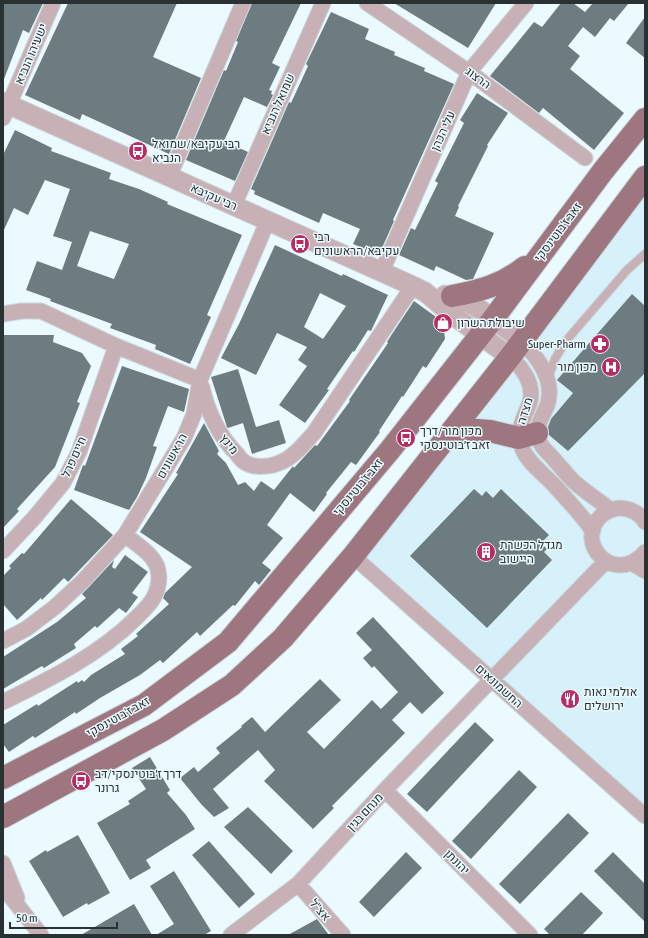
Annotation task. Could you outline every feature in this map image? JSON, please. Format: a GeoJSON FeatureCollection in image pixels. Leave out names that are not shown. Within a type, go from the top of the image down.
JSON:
{"type":"FeatureCollection","features":[{"type":"Feature","properties":{"kind":"main road","name":"זאב ז'בוטינסקי"},"geometry":{"type":"LineString","coordinates":[[3,778],[144,705],[228,642],[390,450],[486,327],[603,171],[645,119]]}},
{"type":"Feature","properties":{"kind":"main road"},"geometry":{"type":"LineString","coordinates":[[3,817],[162,730],[232,685],[283,638],[353,556],[516,349],[645,177]]}},
{"type":"Feature","properties":{"kind":"main road"},"geometry":{"type":"LineString","coordinates":[[452,296],[477,292],[496,285],[514,276],[540,256]]}},
{"type":"Feature","properties":{"kind":"main road"},"geometry":{"type":"LineString","coordinates":[[445,439],[463,431],[476,430],[490,430],[528,435]]}},
{"type":"Feature","properties":{"kind":"street","name":"ישעיהו הנביא"},"geometry":{"type":"LineString","coordinates":[[5,109],[53,3]]}},
{"type":"Feature","properties":{"kind":"street"},"geometry":{"type":"LineString","coordinates":[[169,177],[243,3]]}},
{"type":"Feature","properties":{"kind":"street","name":"שמואל הנביא"},"geometry":{"type":"LineString","coordinates":[[234,205],[323,3]]}},
{"type":"Feature","properties":{"kind":"street","name":"הרצוג"},"geometry":{"type":"LineString","coordinates":[[367,3],[469,72],[586,158]]}},
{"type":"Feature","properties":{"kind":"street","name":"עלי הכהן"},"geometry":{"type":"LineString","coordinates":[[382,271],[469,72],[526,3]]}},
{"type":"Feature","properties":{"kind":"street","name":"רבי עקיבא"},"geometry":{"type":"LineString","coordinates":[[5,109],[169,177],[382,271],[419,289],[450,313],[486,327]]}},
{"type":"Feature","properties":{"kind":"street","name":"הראשונים"},"geometry":{"type":"LineString","coordinates":[[3,641],[26,629],[55,607],[83,581],[125,535],[184,438],[194,414],[200,380],[268,220]]}},
{"type":"Feature","properties":{"kind":"street","name":"רבי עקיבא"},"geometry":{"type":"LineString","coordinates":[[419,289],[452,296],[474,306],[486,327]]}},
{"type":"Feature","properties":{"kind":"street","name":"מינץ"},"geometry":{"type":"LineString","coordinates":[[200,380],[206,405],[214,425],[234,452],[246,463],[255,466],[269,466],[280,463],[296,452],[314,433],[419,289]]}},
{"type":"Feature","properties":{"kind":"street"},"geometry":{"type":"LineString","coordinates":[[3,314],[22,311],[41,311],[116,346],[200,380]]}},
{"type":"Feature","properties":{"kind":"street","name":"מצדה"},"geometry":{"type":"LineString","coordinates":[[486,327],[516,349],[532,352],[548,378],[550,391],[547,404],[540,421],[528,435],[522,449],[528,458],[577,510],[593,531]]}},
{"type":"Feature","properties":{"kind":"street","name":"חיים פרל"},"geometry":{"type":"LineString","coordinates":[[3,550],[34,518],[63,483],[79,452],[116,346]]}},
{"type":"Feature","properties":{"kind":"street","name":"מצדה"},"geometry":{"type":"LineString","coordinates":[[516,349],[519,365],[525,373],[529,383],[531,395],[529,406],[522,420],[528,435],[539,442],[573,480],[611,510]]}},
{"type":"Feature","properties":{"kind":"street"},"geometry":{"type":"LineString","coordinates":[[644,519],[628,509],[620,508],[611,510],[599,518],[593,531],[592,539],[594,548],[599,556],[614,565],[632,563],[639,559],[645,552]]}},
{"type":"Feature","properties":{"kind":"street"},"geometry":{"type":"LineString","coordinates":[[3,702],[91,654],[122,631],[144,610],[154,597],[158,584],[158,569],[151,557],[125,535]]}},
{"type":"Feature","properties":{"kind":"street","name":"החשמונאים"},"geometry":{"type":"LineString","coordinates":[[353,556],[645,816]]}},
{"type":"Feature","properties":{"kind":"street","name":"מנחם בגין"},"geometry":{"type":"LineString","coordinates":[[230,935],[298,884],[385,790],[606,561]]}},
{"type":"Feature","properties":{"kind":"street"},"geometry":{"type":"LineString","coordinates":[[632,563],[645,572]]}},
{"type":"Feature","properties":{"kind":"street","name":"יהונתן"},"geometry":{"type":"LineString","coordinates":[[385,790],[530,935]]}},
{"type":"Feature","properties":{"kind":"street"},"geometry":{"type":"LineString","coordinates":[[3,863],[20,907]]}},
{"type":"Feature","properties":{"kind":"street","name":"אצ\"ל"},"geometry":{"type":"LineString","coordinates":[[298,884],[343,935]]}},
{"type":"Feature","properties":{"kind":"street"},"geometry":{"type":"LineString","coordinates":[[3,887],[41,935]]}},
{"type":"Feature","properties":{"kind":"lane"},"geometry":{"type":"LineString","coordinates":[[548,378],[555,358],[565,342],[627,270],[645,254]]}},
{"type":"Feature","properties":{"kind":"shaded area"},"geometry":{"type":"Polygon","coordinates":[[[645,191],[645,815],[367,557],[645,191]]]}},
{"type":"Feature","properties":{"kind":"building"},"geometry":{"type":"Polygon","coordinates":[[[3,3],[43,3],[29,33],[23,30],[4,79],[3,3]]]}},
{"type":"Feature","properties":{"kind":"building"},"geometry":{"type":"Polygon","coordinates":[[[68,3],[177,3],[153,57],[201,78],[169,154],[82,114],[80,120],[25,95],[68,3]]]}},
{"type":"Feature","properties":{"kind":"building"},"geometry":{"type":"Polygon","coordinates":[[[252,3],[301,3],[272,63],[280,67],[269,90],[272,91],[271,94],[273,95],[267,107],[244,97],[224,141],[248,152],[235,181],[186,160],[224,70],[226,71],[238,42],[236,41],[252,3]]]}},
{"type":"Feature","properties":{"kind":"building"},"geometry":{"type":"Polygon","coordinates":[[[394,3],[496,3],[468,48],[394,3]]]}},
{"type":"Feature","properties":{"kind":"building"},"geometry":{"type":"Polygon","coordinates":[[[561,3],[573,3],[585,12],[593,3],[629,3],[614,21],[610,18],[595,37],[583,27],[568,46],[580,56],[570,69],[624,113],[594,150],[543,108],[539,113],[490,76],[534,22],[542,27],[561,3]]]}},
{"type":"Feature","properties":{"kind":"building"},"geometry":{"type":"Polygon","coordinates":[[[331,12],[369,29],[365,39],[395,52],[394,55],[425,68],[424,71],[454,84],[382,248],[380,247],[377,254],[353,244],[360,229],[323,213],[319,223],[254,194],[255,191],[251,189],[289,102],[291,103],[308,66],[306,64],[331,12]]]}},
{"type":"Feature","properties":{"kind":"building"},"geometry":{"type":"Polygon","coordinates":[[[645,17],[645,58],[626,43],[645,17]]]}},
{"type":"Feature","properties":{"kind":"building"},"geometry":{"type":"Polygon","coordinates":[[[477,93],[508,113],[487,145],[488,146],[458,206],[459,207],[455,216],[494,233],[473,279],[466,280],[436,266],[434,271],[399,255],[411,228],[415,230],[438,183],[435,181],[464,123],[460,120],[477,93]]]}},
{"type":"Feature","properties":{"kind":"building"},"geometry":{"type":"Polygon","coordinates":[[[15,130],[52,148],[51,151],[111,173],[109,179],[139,189],[168,202],[167,204],[242,235],[207,315],[211,317],[190,364],[155,349],[156,345],[110,328],[112,324],[50,301],[51,299],[26,290],[37,261],[62,270],[72,242],[53,236],[70,189],[45,180],[28,215],[14,208],[3,232],[3,155],[15,130]],[[90,231],[77,266],[114,279],[129,244],[90,231]]]}},
{"type":"Feature","properties":{"kind":"building"},"geometry":{"type":"Polygon","coordinates":[[[275,245],[342,276],[343,274],[388,295],[371,331],[368,330],[327,389],[329,390],[305,423],[279,405],[307,366],[298,360],[307,347],[277,333],[256,375],[221,358],[239,324],[275,245]],[[320,293],[304,327],[323,339],[346,306],[320,293]]]}},
{"type":"Feature","properties":{"kind":"building"},"geometry":{"type":"Polygon","coordinates":[[[632,294],[645,306],[645,373],[568,451],[549,435],[548,427],[551,419],[573,393],[557,380],[632,294]]]}},
{"type":"Feature","properties":{"kind":"building"},"geometry":{"type":"Polygon","coordinates":[[[414,301],[443,322],[445,339],[426,368],[423,366],[379,431],[380,432],[356,465],[351,462],[326,493],[327,494],[314,512],[290,493],[267,525],[283,538],[262,563],[271,570],[259,585],[255,581],[235,606],[233,605],[200,636],[197,632],[163,663],[160,660],[140,675],[76,714],[75,712],[35,738],[33,736],[9,752],[3,744],[3,725],[37,704],[38,706],[77,681],[78,683],[82,680],[84,682],[91,675],[125,654],[121,649],[138,636],[136,634],[169,604],[163,598],[165,593],[192,567],[140,532],[178,474],[176,473],[204,423],[219,451],[217,454],[226,463],[238,485],[245,482],[254,491],[261,481],[274,490],[293,466],[294,468],[315,445],[317,446],[350,401],[349,400],[388,343],[387,342],[414,301]]]}},
{"type":"Feature","properties":{"kind":"building"},"geometry":{"type":"Polygon","coordinates":[[[3,335],[54,335],[53,342],[82,353],[91,366],[77,402],[80,403],[55,467],[17,509],[19,511],[3,528],[3,335]]]}},
{"type":"Feature","properties":{"kind":"building"},"geometry":{"type":"Polygon","coordinates":[[[122,366],[189,389],[184,412],[168,406],[153,446],[157,447],[146,478],[129,510],[74,490],[83,465],[85,466],[122,366]]]}},
{"type":"Feature","properties":{"kind":"building"},"geometry":{"type":"Polygon","coordinates":[[[238,369],[256,427],[279,420],[286,443],[252,454],[243,423],[228,428],[227,427],[211,377],[238,369]]]}},
{"type":"Feature","properties":{"kind":"building","name":"מגדל הכשרת היישוב"},"geometry":{"type":"Polygon","coordinates":[[[474,489],[482,496],[486,491],[493,498],[501,489],[549,535],[541,543],[547,549],[544,552],[552,560],[487,628],[410,556],[474,489]]]}},
{"type":"Feature","properties":{"kind":"building"},"geometry":{"type":"Polygon","coordinates":[[[71,499],[113,535],[68,582],[64,578],[42,600],[41,598],[17,620],[3,604],[3,576],[11,568],[9,566],[22,553],[24,554],[71,499]]]}},
{"type":"Feature","properties":{"kind":"building"},"geometry":{"type":"Polygon","coordinates":[[[125,555],[148,572],[132,593],[138,597],[126,613],[119,608],[97,628],[95,626],[74,644],[76,648],[44,668],[42,666],[3,689],[3,657],[57,622],[86,598],[82,594],[114,560],[112,567],[115,569],[125,555]]]}},
{"type":"Feature","properties":{"kind":"building"},"geometry":{"type":"Polygon","coordinates":[[[373,617],[444,693],[422,714],[410,702],[392,720],[405,733],[332,806],[334,808],[313,829],[264,781],[275,770],[258,750],[213,789],[229,808],[214,817],[201,804],[180,778],[194,767],[198,772],[220,753],[216,748],[252,717],[265,732],[320,679],[341,700],[307,732],[324,749],[372,700],[381,709],[398,692],[374,666],[372,668],[363,658],[372,650],[356,633],[373,617]]]}},
{"type":"Feature","properties":{"kind":"building"},"geometry":{"type":"Polygon","coordinates":[[[475,722],[494,740],[427,812],[407,794],[475,722]]]}},
{"type":"Feature","properties":{"kind":"building"},"geometry":{"type":"Polygon","coordinates":[[[150,757],[170,790],[167,793],[186,815],[195,829],[146,860],[151,868],[130,880],[97,823],[130,804],[128,801],[146,789],[132,768],[150,757]]]}},
{"type":"Feature","properties":{"kind":"building"},"geometry":{"type":"Polygon","coordinates":[[[519,770],[537,787],[471,859],[452,841],[519,770]]]}},
{"type":"Feature","properties":{"kind":"building"},"geometry":{"type":"Polygon","coordinates":[[[248,807],[293,851],[271,874],[224,827],[248,807]]]}},
{"type":"Feature","properties":{"kind":"building"},"geometry":{"type":"Polygon","coordinates":[[[568,813],[589,833],[520,904],[499,884],[568,813]]]}},
{"type":"Feature","properties":{"kind":"building"},"geometry":{"type":"Polygon","coordinates":[[[78,835],[110,893],[88,905],[87,903],[63,917],[29,861],[46,850],[47,852],[78,835]]]}},
{"type":"Feature","properties":{"kind":"building"},"geometry":{"type":"Polygon","coordinates":[[[209,841],[255,894],[239,908],[192,855],[209,841]]]}},
{"type":"Feature","properties":{"kind":"building"},"geometry":{"type":"Polygon","coordinates":[[[406,852],[422,868],[374,917],[359,902],[406,852]]]}},
{"type":"Feature","properties":{"kind":"building"},"geometry":{"type":"Polygon","coordinates":[[[613,852],[645,884],[645,922],[594,871],[613,852]]]}},
{"type":"Feature","properties":{"kind":"building"},"geometry":{"type":"Polygon","coordinates":[[[174,871],[211,931],[204,935],[156,935],[174,924],[150,886],[174,871]]]}},
{"type":"Feature","properties":{"kind":"building"},"geometry":{"type":"Polygon","coordinates":[[[581,892],[603,913],[582,935],[550,935],[544,929],[581,892]]]}},
{"type":"Feature","properties":{"kind":"building"},"geometry":{"type":"Polygon","coordinates":[[[134,904],[152,935],[81,935],[134,904]]]}},
{"type":"Feature","properties":{"kind":"building"},"geometry":{"type":"Polygon","coordinates":[[[317,919],[329,935],[288,935],[317,919]]]}},
{"type":"Feature","properties":{"kind":"place","name":"רבי עקיבא/שמואל הנביא"},"geometry":{"type":"Point","coordinates":[138,151]}},
{"type":"Feature","properties":{"kind":"place","name":"רבי עקיבא/הראשונים"},"geometry":{"type":"Point","coordinates":[300,244]}},
{"type":"Feature","properties":{"kind":"place","name":"שיבולת השרון"},"geometry":{"type":"Point","coordinates":[443,323]}},
{"type":"Feature","properties":{"kind":"place","name":"Super-Pharm"},"geometry":{"type":"Point","coordinates":[600,344]}},
{"type":"Feature","properties":{"kind":"place","name":"מכון מור"},"geometry":{"type":"Point","coordinates":[611,367]}},
{"type":"Feature","properties":{"kind":"place","name":"מכון מור/דרך זאב ז׳בוטינסקי"},"geometry":{"type":"Point","coordinates":[406,438]}},
{"type":"Feature","properties":{"kind":"place","name":"מגדל הכשרת היישוב"},"geometry":{"type":"Point","coordinates":[486,552]}},
{"type":"Feature","properties":{"kind":"place","name":"אולמי נאות ירושלים"},"geometry":{"type":"Point","coordinates":[570,699]}},
{"type":"Feature","properties":{"kind":"place","name":"דרך ז׳בוטינסקי/דב גרונר"},"geometry":{"type":"Point","coordinates":[81,781]}}]}
